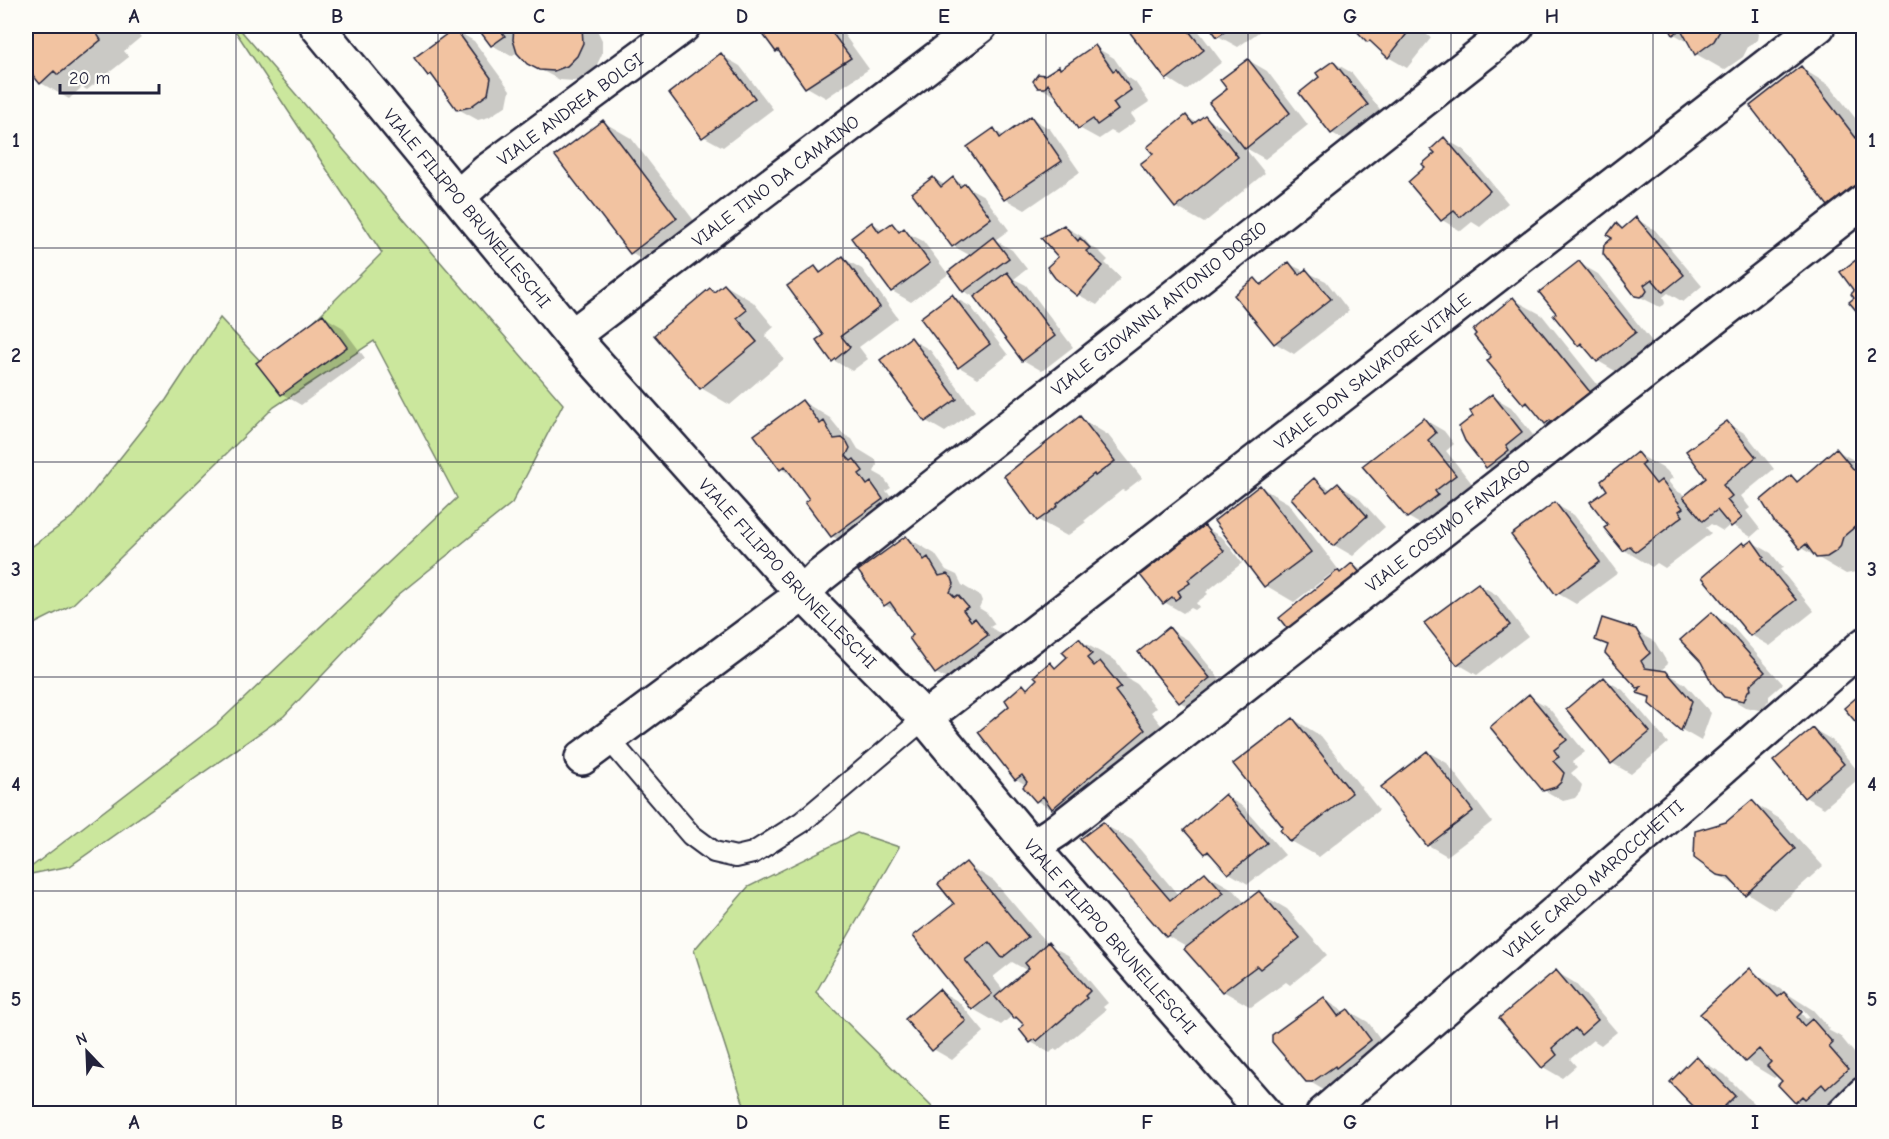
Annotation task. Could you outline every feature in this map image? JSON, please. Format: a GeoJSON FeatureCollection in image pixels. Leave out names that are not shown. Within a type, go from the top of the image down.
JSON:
{"type":"FeatureCollection","features":[{"type":"Feature","properties":{"kind":"street","name":"VIALE FILIPPO BRUNELLESCHI"},"geometry":{"type":"LineString","coordinates":[[317,26],[572,336],[803,594],[925,718],[1032,847],[1264,1113]]}},
{"type":"Feature","properties":{"kind":"street","name":"VIALE ANDREA BOLGI"},"geometry":{"type":"LineString","coordinates":[[459,196],[487,171],[683,26]]}},
{"type":"Feature","properties":{"kind":"street","name":"VIALE TINO DA CAMAINO"},"geometry":{"type":"LineString","coordinates":[[572,336],[981,26]]}},
{"type":"Feature","properties":{"kind":"street","name":"VIALE GIOVANNI ANTONIO DOSIO"},"geometry":{"type":"LineString","coordinates":[[582,758],[803,594],[819,577],[1517,26]]}},
{"type":"Feature","properties":{"kind":"street","name":"VIALE DON SALVATORE VITALE"},"geometry":{"type":"LineString","coordinates":[[925,718],[1818,26]]}},
{"type":"Feature","properties":{"kind":"street","name":"VIALE COSIMO FANZAGO"},"geometry":{"type":"LineString","coordinates":[[1032,847],[1058,830],[1863,201]]}},
{"type":"Feature","properties":{"kind":"street","name":"VIALE CARLO MAROCCHETTI"},"geometry":{"type":"LineString","coordinates":[[1323,1113],[1863,645]]}},
{"type":"Feature","properties":{"kind":"street"},"geometry":{"type":"LineString","coordinates":[[1844,1113],[1863,1094]]}},
{"type":"Feature","properties":{"kind":"lane"},"geometry":{"type":"LineString","coordinates":[[608,738],[691,835],[714,852],[736,857],[753,853],[802,822],[925,718]]}},
{"type":"Feature","properties":{"kind":"green space"},"geometry":{"type":"Polygon","coordinates":[[[232,26],[237,26],[563,404],[512,503],[398,595],[284,716],[70,866],[26,875],[26,871],[216,725],[457,498],[374,341],[274,407],[72,605],[26,628],[26,551],[75,515],[166,400],[220,318],[265,366],[382,253],[232,26]]]}},
{"type":"Feature","properties":{"kind":"green space"},"geometry":{"type":"Polygon","coordinates":[[[857,833],[899,847],[816,992],[938,1113],[729,1113],[744,1105],[694,950],[748,887],[857,833]]]}},
{"type":"Feature","properties":{"kind":"building"},"geometry":{"type":"Polygon","coordinates":[[[26,26],[107,26],[97,34],[101,40],[58,75],[54,71],[40,84],[26,67],[26,26]]]}},
{"type":"Feature","properties":{"kind":"building"},"geometry":{"type":"Polygon","coordinates":[[[476,26],[497,26],[505,36],[491,46],[476,26]]]}},
{"type":"Feature","properties":{"kind":"building"},"geometry":{"type":"Polygon","coordinates":[[[514,26],[582,26],[583,43],[577,56],[567,66],[554,71],[539,70],[527,64],[517,53],[513,40],[514,26]]]}},
{"type":"Feature","properties":{"kind":"building"},"geometry":{"type":"Polygon","coordinates":[[[773,26],[827,26],[851,58],[805,88],[778,50],[776,52],[762,33],[773,26]]]}},
{"type":"Feature","properties":{"kind":"building"},"geometry":{"type":"Polygon","coordinates":[[[1125,26],[1185,26],[1204,50],[1166,80],[1125,26]]]}},
{"type":"Feature","properties":{"kind":"building"},"geometry":{"type":"Polygon","coordinates":[[[1209,26],[1233,26],[1217,37],[1209,26]]]}},
{"type":"Feature","properties":{"kind":"building"},"geometry":{"type":"Polygon","coordinates":[[[1352,26],[1413,26],[1388,58],[1370,41],[1367,42],[1352,26]]]}},
{"type":"Feature","properties":{"kind":"building"},"geometry":{"type":"Polygon","coordinates":[[[1668,26],[1728,26],[1721,29],[1714,41],[1695,55],[1681,29],[1673,35],[1668,26]]]}},
{"type":"Feature","properties":{"kind":"building"},"geometry":{"type":"Polygon","coordinates":[[[455,28],[491,78],[488,94],[470,107],[457,110],[431,74],[428,76],[414,58],[455,28]]]}},
{"type":"Feature","properties":{"kind":"building"},"geometry":{"type":"Polygon","coordinates":[[[1095,45],[1113,71],[1116,69],[1131,90],[1113,103],[1118,110],[1097,125],[1093,119],[1078,129],[1048,84],[1045,88],[1038,88],[1033,81],[1038,74],[1045,75],[1059,66],[1060,69],[1095,45]]]}},
{"type":"Feature","properties":{"kind":"building"},"geometry":{"type":"Polygon","coordinates":[[[721,53],[755,98],[702,138],[669,93],[721,53]]]}},
{"type":"Feature","properties":{"kind":"building"},"geometry":{"type":"Polygon","coordinates":[[[1248,59],[1290,113],[1245,149],[1209,103],[1227,89],[1220,80],[1248,59]]]}},
{"type":"Feature","properties":{"kind":"building"},"geometry":{"type":"Polygon","coordinates":[[[1333,61],[1368,105],[1331,134],[1299,93],[1319,77],[1316,73],[1333,61]]]}},
{"type":"Feature","properties":{"kind":"building"},"geometry":{"type":"Polygon","coordinates":[[[1801,66],[1859,142],[1864,139],[1864,179],[1828,206],[1750,106],[1801,66]]]}},
{"type":"Feature","properties":{"kind":"building"},"geometry":{"type":"Polygon","coordinates":[[[1186,115],[1193,124],[1205,115],[1238,157],[1175,208],[1140,164],[1153,154],[1147,147],[1186,115]]]}},
{"type":"Feature","properties":{"kind":"building"},"geometry":{"type":"Polygon","coordinates":[[[1031,116],[1062,161],[1004,200],[967,147],[994,128],[1000,138],[1031,116]]]}},
{"type":"Feature","properties":{"kind":"building"},"geometry":{"type":"Polygon","coordinates":[[[603,120],[677,218],[630,254],[555,156],[603,120]]]}},
{"type":"Feature","properties":{"kind":"building"},"geometry":{"type":"Polygon","coordinates":[[[1444,137],[1490,191],[1460,217],[1454,211],[1441,221],[1408,182],[1425,167],[1422,164],[1435,153],[1431,149],[1444,137]]]}},
{"type":"Feature","properties":{"kind":"building"},"geometry":{"type":"Polygon","coordinates":[[[933,177],[941,187],[953,177],[960,187],[965,183],[991,218],[952,247],[912,193],[933,177]]]}},
{"type":"Feature","properties":{"kind":"building"},"geometry":{"type":"Polygon","coordinates":[[[1636,217],[1684,275],[1663,292],[1652,279],[1644,285],[1647,291],[1640,297],[1635,296],[1603,254],[1604,245],[1612,238],[1607,235],[1616,223],[1622,229],[1636,217]]]}},
{"type":"Feature","properties":{"kind":"building"},"geometry":{"type":"Polygon","coordinates":[[[872,222],[879,232],[892,223],[899,232],[904,228],[930,263],[891,292],[851,238],[872,222]]]}},
{"type":"Feature","properties":{"kind":"building"},"geometry":{"type":"Polygon","coordinates":[[[1064,225],[1078,241],[1080,238],[1090,248],[1086,251],[1103,266],[1077,296],[1055,278],[1047,267],[1058,257],[1041,238],[1064,225]]]}},
{"type":"Feature","properties":{"kind":"building"},"geometry":{"type":"Polygon","coordinates":[[[993,237],[1009,258],[963,292],[948,272],[993,237]]]}},
{"type":"Feature","properties":{"kind":"building"},"geometry":{"type":"Polygon","coordinates":[[[1864,254],[1864,320],[1849,302],[1854,298],[1851,294],[1854,291],[1840,272],[1864,254]]]}},
{"type":"Feature","properties":{"kind":"building"},"geometry":{"type":"Polygon","coordinates":[[[843,256],[880,307],[841,336],[850,347],[832,362],[816,340],[823,335],[787,286],[815,266],[820,273],[843,256]]]}},
{"type":"Feature","properties":{"kind":"building"},"geometry":{"type":"Polygon","coordinates":[[[1579,261],[1636,332],[1597,362],[1581,343],[1578,346],[1553,315],[1556,313],[1539,292],[1579,261]]]}},
{"type":"Feature","properties":{"kind":"building"},"geometry":{"type":"Polygon","coordinates":[[[1289,262],[1299,275],[1306,269],[1331,299],[1274,344],[1234,295],[1255,278],[1261,285],[1289,262]]]}},
{"type":"Feature","properties":{"kind":"building"},"geometry":{"type":"Polygon","coordinates":[[[1007,272],[1055,336],[1022,361],[974,297],[1007,272]]]}},
{"type":"Feature","properties":{"kind":"building"},"geometry":{"type":"Polygon","coordinates":[[[724,284],[747,310],[737,318],[757,342],[700,389],[654,335],[710,288],[714,292],[724,284]]]}},
{"type":"Feature","properties":{"kind":"building"},"geometry":{"type":"Polygon","coordinates":[[[952,294],[990,344],[958,368],[920,318],[952,294]]]}},
{"type":"Feature","properties":{"kind":"building"},"geometry":{"type":"Polygon","coordinates":[[[1513,297],[1590,392],[1552,422],[1550,420],[1545,424],[1527,402],[1524,405],[1487,361],[1491,357],[1474,336],[1476,334],[1473,330],[1513,297]]]}},
{"type":"Feature","properties":{"kind":"building"},"geometry":{"type":"Polygon","coordinates":[[[323,314],[347,347],[281,395],[256,363],[323,314]]]}},
{"type":"Feature","properties":{"kind":"building"},"geometry":{"type":"Polygon","coordinates":[[[911,337],[957,399],[925,422],[880,360],[911,337]]]}},
{"type":"Feature","properties":{"kind":"building"},"geometry":{"type":"Polygon","coordinates":[[[1492,394],[1522,432],[1506,445],[1509,450],[1486,468],[1465,441],[1459,427],[1473,416],[1470,411],[1492,394]]]}},
{"type":"Feature","properties":{"kind":"building"},"geometry":{"type":"Polygon","coordinates":[[[802,400],[820,424],[824,421],[834,439],[842,438],[847,442],[850,448],[846,456],[851,461],[854,459],[863,471],[859,474],[867,485],[871,482],[883,499],[831,537],[805,502],[809,499],[785,466],[780,470],[754,435],[802,400]]]}},
{"type":"Feature","properties":{"kind":"building"},"geometry":{"type":"Polygon","coordinates":[[[1080,416],[1115,461],[1095,476],[1094,474],[1037,521],[1004,476],[1080,416]]]}},
{"type":"Feature","properties":{"kind":"building"},"geometry":{"type":"Polygon","coordinates":[[[1424,418],[1436,433],[1428,440],[1456,475],[1435,491],[1438,495],[1407,518],[1362,466],[1424,418]]]}},
{"type":"Feature","properties":{"kind":"building"},"geometry":{"type":"Polygon","coordinates":[[[1727,421],[1756,457],[1723,485],[1732,496],[1727,500],[1742,518],[1731,527],[1717,510],[1703,521],[1683,497],[1706,478],[1686,451],[1727,421]]]}},
{"type":"Feature","properties":{"kind":"building"},"geometry":{"type":"Polygon","coordinates":[[[1836,448],[1854,470],[1858,467],[1864,473],[1864,524],[1856,526],[1843,537],[1840,547],[1835,552],[1827,557],[1816,558],[1806,544],[1800,549],[1775,523],[1761,500],[1791,475],[1797,482],[1836,448]]]}},
{"type":"Feature","properties":{"kind":"building"},"geometry":{"type":"Polygon","coordinates":[[[1637,452],[1645,462],[1641,465],[1656,484],[1661,480],[1683,508],[1679,511],[1683,516],[1636,552],[1630,546],[1623,551],[1604,528],[1608,525],[1590,502],[1607,490],[1601,481],[1637,452]]]}},
{"type":"Feature","properties":{"kind":"building"},"geometry":{"type":"Polygon","coordinates":[[[1314,478],[1327,492],[1338,483],[1367,516],[1333,546],[1291,498],[1314,478]]]}},
{"type":"Feature","properties":{"kind":"building"},"geometry":{"type":"Polygon","coordinates":[[[1260,485],[1311,552],[1264,587],[1214,521],[1260,485]]]}},
{"type":"Feature","properties":{"kind":"building"},"geometry":{"type":"Polygon","coordinates":[[[1555,502],[1600,562],[1556,595],[1511,535],[1555,502]]]}},
{"type":"Feature","properties":{"kind":"building"},"geometry":{"type":"Polygon","coordinates":[[[1204,525],[1224,551],[1188,580],[1190,583],[1178,591],[1181,596],[1175,600],[1172,597],[1163,604],[1140,575],[1204,525]]]}},
{"type":"Feature","properties":{"kind":"building"},"geometry":{"type":"Polygon","coordinates":[[[906,536],[924,560],[928,557],[939,576],[947,574],[952,578],[954,584],[950,592],[955,597],[958,595],[968,607],[963,610],[971,621],[975,618],[988,635],[935,674],[909,638],[913,635],[890,602],[884,606],[858,571],[906,536]]]}},
{"type":"Feature","properties":{"kind":"building"},"geometry":{"type":"Polygon","coordinates":[[[1752,540],[1764,557],[1762,558],[1796,600],[1750,636],[1702,577],[1743,542],[1745,545],[1752,540]]]}},
{"type":"Feature","properties":{"kind":"building"},"geometry":{"type":"Polygon","coordinates":[[[1352,563],[1364,578],[1293,636],[1279,618],[1338,570],[1340,573],[1352,563]]]}},
{"type":"Feature","properties":{"kind":"building"},"geometry":{"type":"Polygon","coordinates":[[[1478,583],[1510,625],[1457,665],[1424,623],[1478,583]]]}},
{"type":"Feature","properties":{"kind":"building"},"geometry":{"type":"Polygon","coordinates":[[[1712,612],[1765,672],[1750,685],[1751,690],[1748,691],[1744,701],[1724,697],[1712,683],[1701,662],[1680,640],[1712,612]]]}},
{"type":"Feature","properties":{"kind":"building"},"geometry":{"type":"Polygon","coordinates":[[[1602,618],[1636,629],[1650,653],[1641,661],[1645,668],[1666,671],[1692,701],[1681,731],[1649,704],[1650,697],[1637,693],[1641,687],[1637,688],[1605,653],[1608,645],[1595,640],[1602,618]]]}},
{"type":"Feature","properties":{"kind":"building"},"geometry":{"type":"Polygon","coordinates":[[[1169,627],[1210,678],[1179,703],[1138,652],[1169,627]]]}},
{"type":"Feature","properties":{"kind":"building"},"geometry":{"type":"Polygon","coordinates":[[[1079,638],[1092,654],[1087,658],[1094,666],[1100,661],[1121,687],[1115,691],[1145,730],[1052,809],[1043,796],[1036,802],[1023,787],[1027,782],[1022,775],[1015,780],[978,732],[1009,706],[1005,700],[1023,684],[1027,689],[1037,679],[1034,676],[1050,662],[1055,668],[1067,657],[1062,652],[1079,638]]]}},
{"type":"Feature","properties":{"kind":"building"},"geometry":{"type":"Polygon","coordinates":[[[1604,677],[1650,732],[1611,764],[1566,709],[1604,677]]]}},
{"type":"Feature","properties":{"kind":"building"},"geometry":{"type":"Polygon","coordinates":[[[1864,691],[1864,732],[1844,708],[1864,691]]]}},
{"type":"Feature","properties":{"kind":"building"},"geometry":{"type":"Polygon","coordinates":[[[1529,694],[1567,740],[1554,750],[1559,757],[1553,761],[1564,773],[1561,782],[1556,787],[1543,791],[1490,727],[1529,694]]]}},
{"type":"Feature","properties":{"kind":"building"},"geometry":{"type":"Polygon","coordinates":[[[1293,718],[1352,793],[1290,842],[1280,830],[1283,827],[1233,764],[1293,718]]]}},
{"type":"Feature","properties":{"kind":"building"},"geometry":{"type":"Polygon","coordinates":[[[1813,728],[1844,764],[1804,798],[1773,761],[1813,728]]]}},
{"type":"Feature","properties":{"kind":"building"},"geometry":{"type":"Polygon","coordinates":[[[1427,751],[1473,811],[1427,846],[1381,787],[1427,751]]]}},
{"type":"Feature","properties":{"kind":"building"},"geometry":{"type":"Polygon","coordinates":[[[1225,794],[1267,843],[1228,874],[1208,851],[1205,854],[1184,830],[1225,794]]]}},
{"type":"Feature","properties":{"kind":"building"},"geometry":{"type":"Polygon","coordinates":[[[1752,800],[1795,849],[1745,895],[1728,877],[1717,875],[1694,858],[1695,831],[1726,822],[1752,800]]]}},
{"type":"Feature","properties":{"kind":"building"},"geometry":{"type":"Polygon","coordinates":[[[1103,822],[1170,900],[1205,872],[1224,893],[1166,937],[1080,839],[1103,822]]]}},
{"type":"Feature","properties":{"kind":"building"},"geometry":{"type":"Polygon","coordinates":[[[966,862],[1028,937],[1002,958],[989,942],[965,960],[992,994],[972,1010],[913,936],[954,904],[938,884],[966,862]]]}},
{"type":"Feature","properties":{"kind":"building"},"geometry":{"type":"Polygon","coordinates":[[[1259,891],[1300,938],[1260,969],[1257,966],[1222,992],[1184,949],[1259,891]]]}},
{"type":"Feature","properties":{"kind":"building"},"geometry":{"type":"Polygon","coordinates":[[[1048,942],[1090,991],[1085,996],[1087,998],[1037,1041],[1035,1039],[1030,1043],[1019,1029],[1024,1025],[1016,1017],[1014,1019],[995,997],[1029,968],[1025,963],[1048,942]]]}},
{"type":"Feature","properties":{"kind":"building"},"geometry":{"type":"Polygon","coordinates":[[[1750,968],[1778,997],[1784,992],[1802,1012],[1797,1017],[1804,1026],[1812,1019],[1833,1043],[1829,1047],[1848,1069],[1826,1089],[1822,1084],[1805,1099],[1802,1096],[1795,1103],[1778,1085],[1782,1081],[1767,1066],[1771,1062],[1759,1049],[1745,1062],[1700,1014],[1750,968]]]}},
{"type":"Feature","properties":{"kind":"building"},"geometry":{"type":"Polygon","coordinates":[[[1556,970],[1598,1020],[1581,1035],[1575,1028],[1552,1048],[1557,1055],[1542,1068],[1499,1018],[1556,970]]]}},
{"type":"Feature","properties":{"kind":"building"},"geometry":{"type":"Polygon","coordinates":[[[939,989],[966,1021],[932,1051],[905,1019],[939,989]]]}},
{"type":"Feature","properties":{"kind":"building"},"geometry":{"type":"Polygon","coordinates":[[[1324,997],[1338,1016],[1348,1009],[1371,1040],[1336,1068],[1335,1066],[1312,1082],[1306,1082],[1272,1042],[1272,1035],[1324,997]]]}},
{"type":"Feature","properties":{"kind":"building"},"geometry":{"type":"Polygon","coordinates":[[[1696,1056],[1735,1096],[1720,1111],[1723,1114],[1690,1114],[1695,1108],[1670,1082],[1696,1056]]]}}]}
